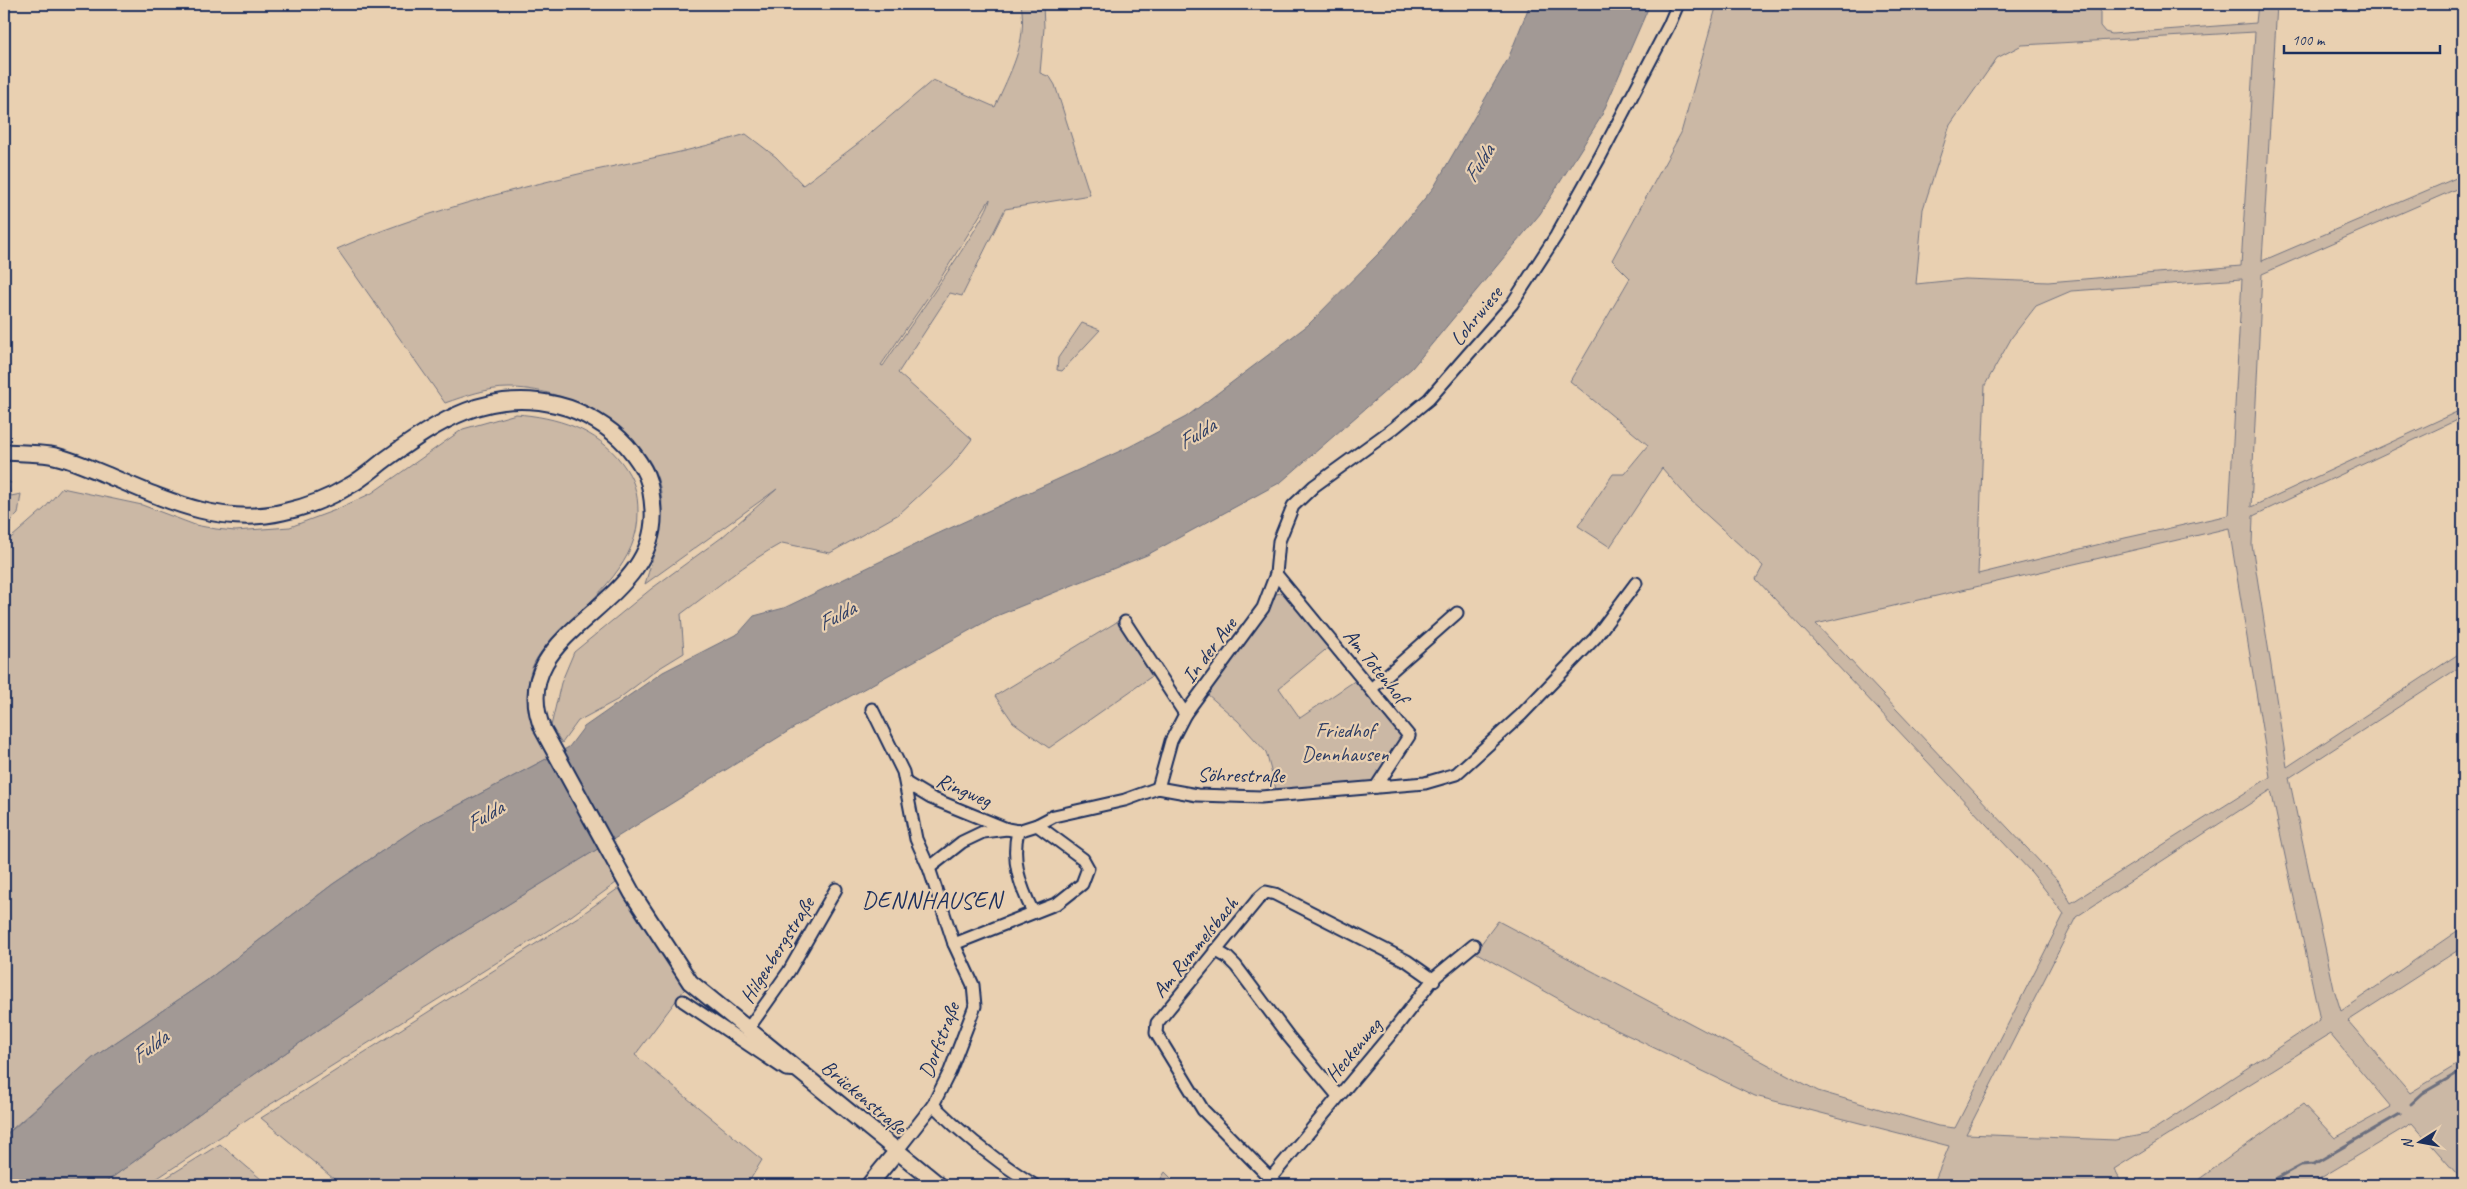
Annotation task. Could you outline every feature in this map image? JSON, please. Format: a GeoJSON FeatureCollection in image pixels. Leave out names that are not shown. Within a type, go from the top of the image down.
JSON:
{"type":"FeatureCollection","features":[{"type":"Feature","properties":{"kind":"street","name":"Lohrwiese"},"geometry":{"type":"LineString","coordinates":[[1263,608],[1276,574],[1279,541],[1293,506],[1314,486],[1394,428],[1429,399],[1512,304],[1556,236],[1600,157],[1669,25],[1678,4]]}},
{"type":"Feature","properties":{"kind":"street"},"geometry":{"type":"LineString","coordinates":[[4,452],[51,455],[190,509],[214,515],[250,516],[280,513],[316,503],[349,487],[442,421],[475,406],[508,399],[538,400],[569,407],[596,421],[623,441],[639,461],[652,485],[654,524],[644,557],[631,577],[596,611],[564,638],[539,671],[537,715],[543,730],[645,916],[690,982],[800,1071]]}},
{"type":"Feature","properties":{"kind":"street","name":"Am Totenhof"},"geometry":{"type":"LineString","coordinates":[[1276,574],[1409,736],[1376,787]]}},
{"type":"Feature","properties":{"kind":"street","name":"Söhrestraße"},"geometry":{"type":"LineString","coordinates":[[1158,788],[1197,795],[1230,798],[1320,793],[1425,783],[1456,774],[1521,715],[1594,638],[1636,583]]}},
{"type":"Feature","properties":{"kind":"street","name":"In der Aue"},"geometry":{"type":"LineString","coordinates":[[1158,788],[1171,741],[1185,714],[1263,608]]}},
{"type":"Feature","properties":{"kind":"street"},"geometry":{"type":"LineString","coordinates":[[1371,689],[1457,613]]}},
{"type":"Feature","properties":{"kind":"street","name":"In der Aue"},"geometry":{"type":"LineString","coordinates":[[1125,622],[1185,714]]}},
{"type":"Feature","properties":{"kind":"street","name":"Dorfstraße"},"geometry":{"type":"LineString","coordinates":[[872,709],[890,743],[906,783],[916,839],[954,944],[973,985],[975,1006],[950,1071],[933,1104],[896,1151]]}},
{"type":"Feature","properties":{"kind":"street","name":"Ringweg"},"geometry":{"type":"LineString","coordinates":[[906,783],[931,798],[1013,830]]}},
{"type":"Feature","properties":{"kind":"street"},"geometry":{"type":"LineString","coordinates":[[928,868],[962,842],[983,832],[1013,830],[1037,825],[1054,816],[1125,800],[1158,788]]}},
{"type":"Feature","properties":{"kind":"street"},"geometry":{"type":"LineString","coordinates":[[954,944],[1058,903],[1082,884],[1088,868],[1083,858],[1037,825]]}},
{"type":"Feature","properties":{"kind":"street"},"geometry":{"type":"LineString","coordinates":[[1013,830],[1019,881],[1033,912]]}},
{"type":"Feature","properties":{"kind":"street","name":"Hilgenbergstraße"},"geometry":{"type":"LineString","coordinates":[[748,1029],[790,972],[836,889]]}},
{"type":"Feature","properties":{"kind":"street","name":"Am Rummelsbach"},"geometry":{"type":"LineString","coordinates":[[1267,1182],[1203,1110],[1156,1034],[1157,1023],[1215,950],[1266,892],[1342,927],[1407,961],[1434,980]]}},
{"type":"Feature","properties":{"kind":"street","name":"Heckenweg"},"geometry":{"type":"LineString","coordinates":[[1267,1182],[1434,978],[1474,945]]}},
{"type":"Feature","properties":{"kind":"street"},"geometry":{"type":"LineString","coordinates":[[1215,950],[1227,956],[1236,966],[1289,1037],[1338,1096]]}},
{"type":"Feature","properties":{"kind":"street","name":"Brückenstraße"},"geometry":{"type":"LineString","coordinates":[[683,1001],[786,1070],[800,1071],[939,1185]]}},
{"type":"Feature","properties":{"kind":"street"},"geometry":{"type":"LineString","coordinates":[[933,1104],[962,1134],[994,1160],[1034,1185]]}},
{"type":"Feature","properties":{"kind":"street"},"geometry":{"type":"LineString","coordinates":[[869,1185],[896,1151]]}},
{"type":"Feature","properties":{"kind":"green space"},"geometry":{"type":"Polygon","coordinates":[[[1021,4],[1043,4],[1044,28],[1040,73],[1050,77],[1055,85],[1090,195],[1005,209],[962,296],[950,293],[898,373],[972,439],[951,466],[899,514],[830,553],[782,543],[730,577],[681,614],[684,653],[658,669],[617,700],[578,721],[562,743],[551,726],[561,683],[574,652],[651,589],[721,538],[777,489],[645,584],[659,534],[662,508],[659,483],[650,462],[637,444],[619,427],[598,413],[576,402],[530,389],[492,389],[445,403],[337,249],[398,225],[492,196],[587,172],[687,150],[746,134],[776,157],[803,185],[860,142],[933,80],[995,107],[1016,57],[1020,44],[1023,18],[1021,4]],[[990,199],[937,284],[881,365],[883,366],[942,280],[986,210],[990,199]]]}},
{"type":"Feature","properties":{"kind":"green space"},"geometry":{"type":"Polygon","coordinates":[[[1717,4],[2100,4],[2100,26],[2105,32],[2112,34],[2256,23],[2258,4],[2277,4],[2262,261],[2463,175],[2463,186],[2262,274],[2251,507],[2463,409],[2463,417],[2253,516],[2252,545],[2287,767],[2463,651],[2463,665],[2289,778],[2334,989],[2341,1011],[2463,927],[2463,947],[2348,1021],[2410,1093],[2463,1061],[2463,1181],[2412,1123],[2309,1185],[2191,1185],[2303,1104],[2335,1138],[2391,1107],[2330,1034],[2114,1169],[2123,1185],[1933,1185],[1949,1146],[1755,1096],[1600,1022],[1475,952],[1498,921],[1818,1091],[1938,1126],[1955,1128],[2064,914],[2032,873],[1756,579],[1763,566],[1689,499],[1662,468],[1610,547],[1578,526],[1613,474],[1624,474],[1648,445],[1570,381],[1630,278],[1612,260],[1681,133],[1717,4]],[[2255,32],[2022,45],[1997,58],[1950,125],[1923,209],[1916,284],[1965,279],[2048,282],[2241,266],[2255,32]],[[2242,279],[2071,291],[2036,306],[2012,337],[1985,385],[1978,574],[2229,515],[2242,279]],[[2229,528],[1816,624],[2058,881],[2071,903],[2270,777],[2229,528]],[[2271,790],[2076,917],[1966,1134],[2115,1140],[2147,1134],[2320,1020],[2271,790]]]}},
{"type":"Feature","properties":{"kind":"green space"},"geometry":{"type":"Polygon","coordinates":[[[1082,323],[1100,330],[1062,371],[1057,370],[1058,358],[1082,323]]]}},
{"type":"Feature","properties":{"kind":"green space"},"geometry":{"type":"Polygon","coordinates":[[[516,414],[561,422],[588,433],[601,441],[612,451],[626,469],[634,486],[637,499],[636,530],[623,562],[602,590],[546,646],[532,668],[528,692],[530,715],[538,737],[550,757],[421,825],[333,884],[206,981],[94,1057],[4,1136],[4,544],[44,509],[62,488],[142,505],[195,525],[216,529],[235,531],[290,527],[333,511],[372,493],[463,429],[516,414]]]}},
{"type":"Feature","properties":{"kind":"green space"},"geometry":{"type":"Polygon","coordinates":[[[4,477],[11,483],[8,483],[11,496],[21,494],[18,514],[4,528],[4,477]]]}},
{"type":"Feature","properties":{"kind":"green space","name":"Friedhof Dennhausen"},"geometry":{"type":"Polygon","coordinates":[[[1286,592],[1330,646],[1279,688],[1300,718],[1356,680],[1404,739],[1375,785],[1277,793],[1266,752],[1238,721],[1207,694],[1276,594],[1286,592]]]}},
{"type":"Feature","properties":{"kind":"green space"},"geometry":{"type":"Polygon","coordinates":[[[1120,620],[1155,674],[1049,748],[1013,722],[995,696],[1120,620]]]}},
{"type":"Feature","properties":{"kind":"green space"},"geometry":{"type":"Polygon","coordinates":[[[599,848],[616,883],[571,916],[255,1114],[147,1185],[102,1185],[226,1094],[436,949],[599,848]]]}},
{"type":"Feature","properties":{"kind":"green space"},"geometry":{"type":"Polygon","coordinates":[[[619,888],[632,893],[690,982],[635,1055],[762,1160],[747,1185],[341,1185],[261,1118],[581,915],[619,888]]]}},
{"type":"Feature","properties":{"kind":"green space"},"geometry":{"type":"Polygon","coordinates":[[[220,1144],[268,1185],[156,1185],[161,1181],[220,1144]]]}},
{"type":"Feature","properties":{"kind":"green space"},"geometry":{"type":"Polygon","coordinates":[[[1165,1172],[1178,1185],[1157,1185],[1165,1172]]]}},
{"type":"Feature","properties":{"kind":"water","name":"Fulda"},"geometry":{"type":"Polygon","coordinates":[[[1530,4],[1650,4],[1601,117],[1540,214],[1412,368],[1281,482],[1147,555],[994,617],[800,724],[436,949],[226,1094],[102,1185],[4,1185],[4,1137],[94,1057],[206,981],[333,884],[421,825],[569,747],[584,727],[663,672],[739,633],[754,616],[784,608],[937,534],[1129,447],[1186,417],[1308,325],[1383,249],[1434,187],[1508,59],[1530,4]]]}},
{"type":"Feature","properties":{"kind":"waterway"},"geometry":{"type":"LineString","coordinates":[[2411,1104],[2423,1093],[2463,1070]]}},
{"type":"Feature","properties":{"kind":"waterway"},"geometry":{"type":"LineString","coordinates":[[2264,1185],[2301,1165],[2314,1164],[2400,1114]]}},
{"type":"Feature","properties":{"kind":"district","name":"DENNHAUSEN"},"geometry":{"type":"Point","coordinates":[932,900]}}]}
